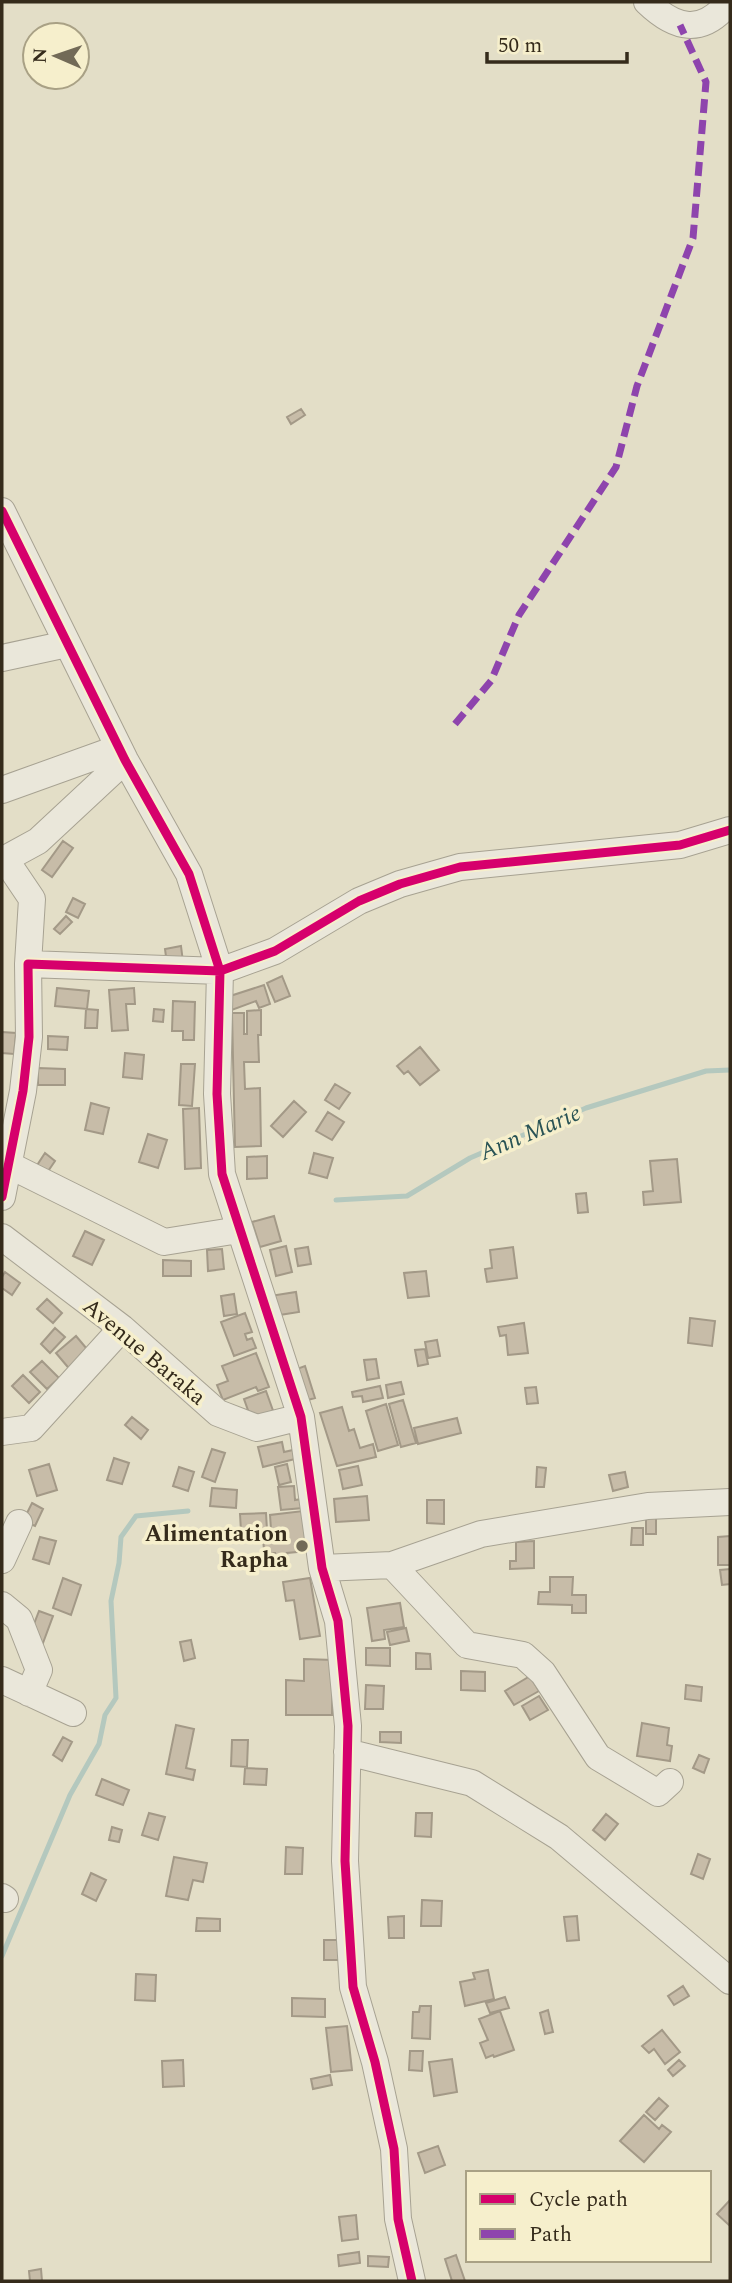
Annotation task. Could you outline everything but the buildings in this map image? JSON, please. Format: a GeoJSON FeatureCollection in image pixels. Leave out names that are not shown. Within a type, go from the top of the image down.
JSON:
{"type":"FeatureCollection","features":[{"type":"Feature","properties":{"kind":"street"},"geometry":{"type":"LineString","coordinates":[[647,2],[657,12],[680,25],[701,24],[720,13],[729,2]]}},
{"type":"Feature","properties":{"kind":"street"},"geometry":{"type":"LineString","coordinates":[[2,511],[8,537],[67,643],[122,754],[189,874],[220,971],[217,1094],[222,1174],[301,1417],[323,1568],[338,1621],[348,1726],[345,1861],[353,1987],[375,2062],[394,2149],[398,2219],[412,2281]]}},
{"type":"Feature","properties":{"kind":"street"},"geometry":{"type":"LineString","coordinates":[[2,658],[67,643]]}},
{"type":"Feature","properties":{"kind":"street"},"geometry":{"type":"LineString","coordinates":[[2,790],[122,754]]}},
{"type":"Feature","properties":{"kind":"street"},"geometry":{"type":"LineString","coordinates":[[2,1197],[9,1165],[13,1089],[29,1037],[28,964],[33,899],[3,861],[38,841],[122,754]]}},
{"type":"Feature","properties":{"kind":"street"},"geometry":{"type":"LineString","coordinates":[[28,964],[220,971],[275,951],[359,901],[400,884],[460,867],[680,845],[730,830]]}},
{"type":"Feature","properties":{"kind":"street"},"geometry":{"type":"LineString","coordinates":[[9,1165],[164,1242],[239,1230]]}},
{"type":"Feature","properties":{"kind":"street","name":"Avenue Baraka"},"geometry":{"type":"LineString","coordinates":[[2,1237],[122,1328],[218,1413],[257,1428],[301,1417]]}},
{"type":"Feature","properties":{"kind":"street"},"geometry":{"type":"LineString","coordinates":[[2,1432],[31,1427],[122,1328]]}},
{"type":"Feature","properties":{"kind":"street"},"geometry":{"type":"LineString","coordinates":[[323,1568],[392,1565],[481,1534],[648,1506],[730,1502]]}},
{"type":"Feature","properties":{"kind":"street"},"geometry":{"type":"LineString","coordinates":[[2,1560],[19,1523]]}},
{"type":"Feature","properties":{"kind":"street"},"geometry":{"type":"LineString","coordinates":[[392,1565],[467,1645],[523,1655],[542,1673],[598,1757],[658,1793],[670,1782]]}},
{"type":"Feature","properties":{"kind":"street"},"geometry":{"type":"LineString","coordinates":[[2,1605],[19,1619],[39,1670],[29,1693]]}},
{"type":"Feature","properties":{"kind":"street"},"geometry":{"type":"LineString","coordinates":[[2,1680],[73,1713]]}},
{"type":"Feature","properties":{"kind":"street"},"geometry":{"type":"LineString","coordinates":[[347,1752],[472,1783],[559,1837],[730,1981]]}},
{"type":"Feature","properties":{"kind":"waterway","name":"Ann Marie"},"geometry":{"type":"LineString","coordinates":[[336,1200],[407,1196],[470,1158],[586,1108],[706,1071],[730,1070]]}},
{"type":"Feature","properties":{"kind":"waterway"},"geometry":{"type":"LineString","coordinates":[[2,1956],[70,1795],[99,1744],[105,1715],[116,1698],[111,1601],[121,1537],[136,1516],[188,1511]]}},
{"type":"Feature","properties":{"kind":"marked path"},"geometry":{"type":"LineString","coordinates":[[455,724],[491,681],[519,615],[616,467],[637,386],[693,238],[706,82],[680,25]]}},
{"type":"Feature","properties":{"kind":"cycle path"},"geometry":{"type":"LineString","coordinates":[[2,511],[125,760],[189,874],[220,971],[217,1094],[222,1174],[301,1417],[322,1568],[338,1621],[348,1726],[345,1861],[353,1987],[375,2062],[394,2149],[398,2219],[412,2281]]}},
{"type":"Feature","properties":{"kind":"cycle path"},"geometry":{"type":"LineString","coordinates":[[2,1197],[23,1091],[29,1037],[28,964],[220,971],[275,951],[359,901],[400,884],[460,867],[680,845],[730,830]]}},
{"type":"Feature","properties":{"kind":"place","name":"Alimentation Rapha"},"geometry":{"type":"Point","coordinates":[302,1546]}}]}
